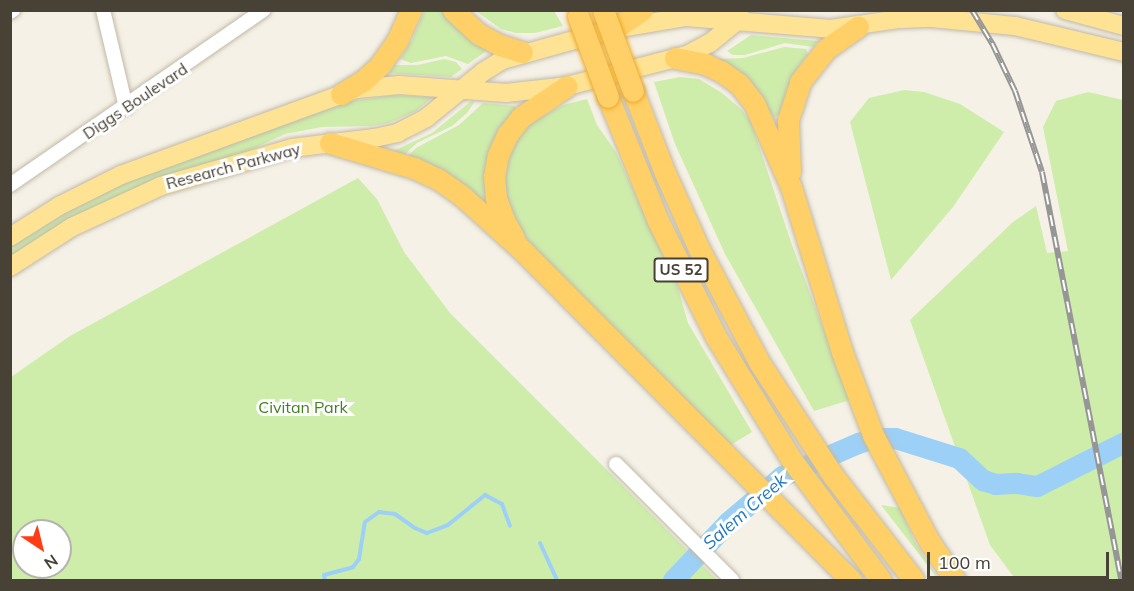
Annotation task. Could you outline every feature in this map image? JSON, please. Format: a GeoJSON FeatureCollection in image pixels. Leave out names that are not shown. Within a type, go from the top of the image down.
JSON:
{"type":"FeatureCollection","features":[{"type":"Feature","properties":{"kind":"highway"},"geometry":{"type":"LineString","coordinates":[[341,94],[363,81],[380,65],[397,41],[411,10]]}},
{"type":"Feature","properties":{"kind":"highway"},"geometry":{"type":"LineString","coordinates":[[453,10],[479,34],[500,45],[522,52]]}},
{"type":"Feature","properties":{"kind":"highway","name":"US 52"},"geometry":{"type":"LineString","coordinates":[[603,10],[665,173],[699,249],[738,324],[798,424],[853,504],[914,580]]}},
{"type":"Feature","properties":{"kind":"highway"},"geometry":{"type":"LineString","coordinates":[[614,29],[642,10]]}},
{"type":"Feature","properties":{"kind":"highway","name":"US 52"},"geometry":{"type":"LineString","coordinates":[[577,13],[642,183],[676,261],[721,346],[773,432],[828,513],[880,580]]}},
{"type":"Feature","properties":{"kind":"highway"},"geometry":{"type":"LineString","coordinates":[[791,187],[788,120],[797,88],[817,57],[858,27]]}},
{"type":"Feature","properties":{"kind":"highway"},"geometry":{"type":"LineString","coordinates":[[675,58],[714,67],[747,93],[759,113],[791,187],[862,406],[905,498],[955,580]]}},
{"type":"Feature","properties":{"kind":"highway"},"geometry":{"type":"LineString","coordinates":[[523,251],[505,222],[496,199],[494,177],[498,155],[507,135],[521,117],[567,86]]}},
{"type":"Feature","properties":{"kind":"highway"},"geometry":{"type":"LineString","coordinates":[[330,143],[402,164],[438,179],[461,195],[523,251],[851,580]]}},
{"type":"Feature","properties":{"kind":"main road"},"geometry":{"type":"LineString","coordinates":[[1065,10],[1124,26]]}},
{"type":"Feature","properties":{"kind":"main road","name":"Research Parkway"},"geometry":{"type":"LineString","coordinates":[[10,267],[81,222],[161,186],[270,154],[374,138],[408,129],[426,118],[492,65],[522,52],[614,29],[686,16],[744,16],[818,29],[858,27],[914,18],[975,20],[1045,32],[1124,51]]}},
{"type":"Feature","properties":{"kind":"main road","name":"Research Parkway"},"geometry":{"type":"LineString","coordinates":[[10,237],[59,206],[121,175],[341,94],[385,85],[506,93],[567,86],[675,58],[705,46],[744,16]]}},
{"type":"Feature","properties":{"kind":"street"},"geometry":{"type":"LineString","coordinates":[[103,10],[126,107]]}},
{"type":"Feature","properties":{"kind":"street","name":"Diggs Boulevard"},"geometry":{"type":"LineString","coordinates":[[10,185],[126,107],[259,12]]}},
{"type":"Feature","properties":{"kind":"street"},"geometry":{"type":"LineString","coordinates":[[616,464],[732,580]]}},
{"type":"Feature","properties":{"kind":"green space"},"geometry":{"type":"Polygon","coordinates":[[[424,11],[442,11],[458,29],[486,50],[485,52],[468,64],[446,56],[411,63],[400,59],[412,40],[424,11]]]}},
{"type":"Feature","properties":{"kind":"green space"},"geometry":{"type":"Polygon","coordinates":[[[476,11],[554,11],[563,26],[535,33],[516,33],[501,29],[476,11]]]}},
{"type":"Feature","properties":{"kind":"green space"},"geometry":{"type":"Polygon","coordinates":[[[751,35],[818,41],[813,47],[785,43],[745,55],[733,55],[727,51],[751,35]]]}},
{"type":"Feature","properties":{"kind":"green space"},"geometry":{"type":"Polygon","coordinates":[[[784,47],[806,49],[808,54],[794,73],[780,113],[774,118],[752,85],[718,59],[743,58],[784,47]]]}},
{"type":"Feature","properties":{"kind":"green space"},"geometry":{"type":"Polygon","coordinates":[[[444,59],[456,62],[462,69],[451,77],[389,73],[395,65],[418,65],[444,59]]]}},
{"type":"Feature","properties":{"kind":"green space"},"geometry":{"type":"Polygon","coordinates":[[[680,77],[699,79],[722,93],[742,110],[751,122],[792,245],[850,400],[814,411],[725,254],[675,144],[654,82],[680,77]]]}},
{"type":"Feature","properties":{"kind":"green space"},"geometry":{"type":"Polygon","coordinates":[[[904,90],[924,92],[960,104],[1004,132],[953,207],[891,280],[850,122],[869,98],[904,90]]]}},
{"type":"Feature","properties":{"kind":"green space"},"geometry":{"type":"Polygon","coordinates":[[[1088,92],[1123,100],[1123,580],[1016,580],[990,545],[910,320],[1013,222],[1036,206],[1047,253],[1068,251],[1043,127],[1056,101],[1088,92]]]}},
{"type":"Feature","properties":{"kind":"green space"},"geometry":{"type":"Polygon","coordinates":[[[395,95],[433,97],[416,111],[389,123],[371,126],[322,127],[285,134],[11,260],[11,246],[42,226],[94,197],[150,172],[351,101],[395,95]]]}},
{"type":"Feature","properties":{"kind":"green space"},"geometry":{"type":"Polygon","coordinates":[[[587,99],[597,125],[616,152],[678,288],[688,323],[752,432],[729,446],[529,242],[506,211],[503,164],[518,133],[532,122],[563,105],[587,99]]]}},
{"type":"Feature","properties":{"kind":"green space"},"geometry":{"type":"Polygon","coordinates":[[[475,101],[467,113],[452,126],[417,143],[404,155],[391,152],[432,133],[470,102],[475,101]]]}},
{"type":"Feature","properties":{"kind":"green space"},"geometry":{"type":"Polygon","coordinates":[[[483,103],[515,106],[517,110],[493,213],[408,156],[416,148],[459,125],[483,103]]]}},
{"type":"Feature","properties":{"kind":"green space","name":"Civitan Park"},"geometry":{"type":"Polygon","coordinates":[[[358,178],[377,199],[404,252],[450,313],[717,580],[11,580],[11,377],[70,336],[358,178]]]}},
{"type":"Feature","properties":{"kind":"green space"},"geometry":{"type":"Polygon","coordinates":[[[881,505],[900,508],[915,542],[939,580],[881,505]]]}},
{"type":"Feature","properties":{"kind":"waterway","name":"Salem Creek"},"geometry":{"type":"LineString","coordinates":[[673,580],[728,522],[782,476],[858,443],[876,438],[895,438],[959,458],[983,480],[995,484],[1017,483],[1037,486],[1124,442]]}},
{"type":"Feature","properties":{"kind":"waterway"},"geometry":{"type":"LineString","coordinates":[[325,580],[324,575],[353,567],[359,559],[365,522],[379,512],[395,514],[415,528],[427,533],[448,525],[485,495],[502,504],[510,526]]}},
{"type":"Feature","properties":{"kind":"waterway"},"geometry":{"type":"LineString","coordinates":[[540,543],[557,580]]}},
{"type":"Feature","properties":{"kind":"railway"},"geometry":{"type":"LineString","coordinates":[[972,10],[992,43],[1015,91],[1042,172],[1121,580]]}}]}
